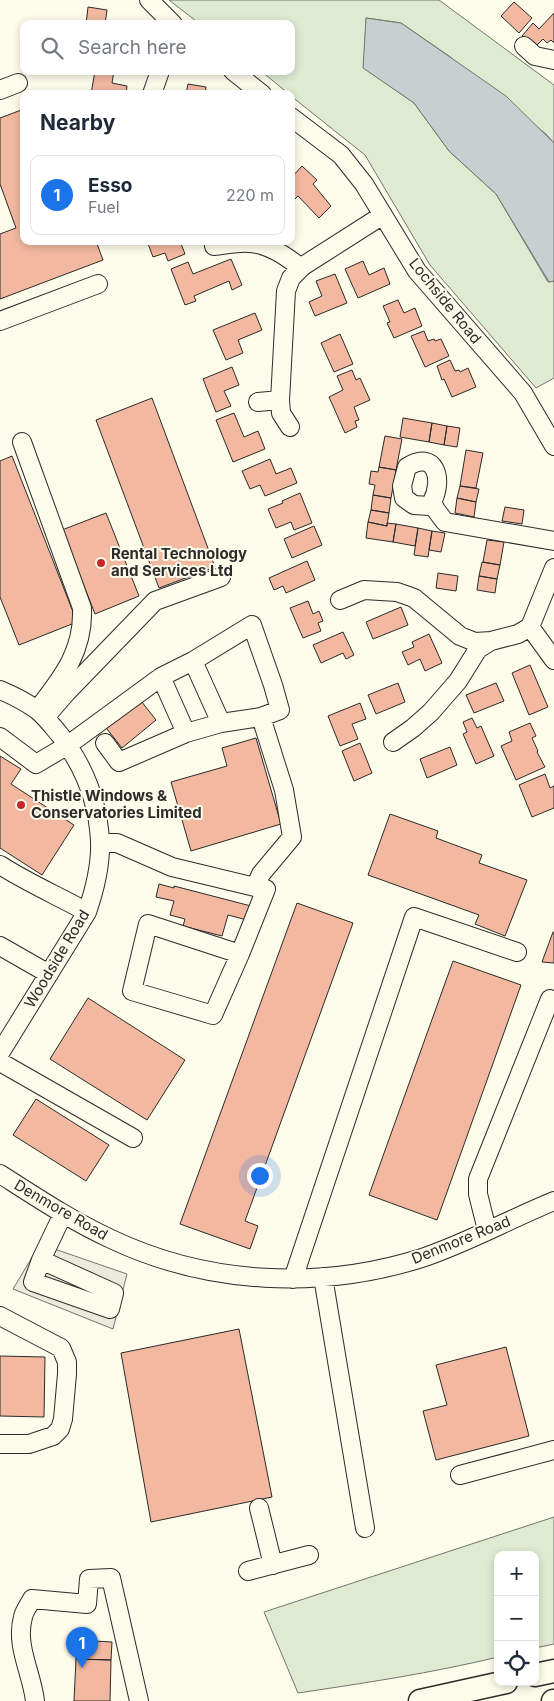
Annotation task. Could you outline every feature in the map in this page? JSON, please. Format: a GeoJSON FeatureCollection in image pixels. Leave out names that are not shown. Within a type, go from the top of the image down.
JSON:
{"type":"FeatureCollection","features":[{"type":"Feature","properties":{"kind":"main road"},"geometry":{"type":"LineString","coordinates":[[539,1674],[554,1671]]}},
{"type":"Feature","properties":{"kind":"main road"},"geometry":{"type":"LineString","coordinates":[[420,1701],[494,1685]]}},
{"type":"Feature","properties":{"kind":"street"},"geometry":{"type":"LineString","coordinates":[[149,0],[169,20]]}},
{"type":"Feature","properties":{"kind":"street"},"geometry":{"type":"LineString","coordinates":[[524,46],[535,56],[554,60]]}},
{"type":"Feature","properties":{"kind":"street"},"geometry":{"type":"LineString","coordinates":[[153,90],[159,75]]}},
{"type":"Feature","properties":{"kind":"street"},"geometry":{"type":"LineString","coordinates":[[238,75],[257,90]]}},
{"type":"Feature","properties":{"kind":"street"},"geometry":{"type":"LineString","coordinates":[[0,90],[18,83]]}},
{"type":"Feature","properties":{"kind":"street","name":"Lochside Road"},"geometry":{"type":"LineString","coordinates":[[295,120],[341,155],[364,184],[417,271],[523,393],[554,446]]}},
{"type":"Feature","properties":{"kind":"street"},"geometry":{"type":"LineString","coordinates":[[290,427],[280,413],[280,400],[286,292],[291,278],[301,268],[384,215]]}},
{"type":"Feature","properties":{"kind":"street"},"geometry":{"type":"LineString","coordinates":[[214,246],[222,245]]}},
{"type":"Feature","properties":{"kind":"street"},"geometry":{"type":"LineString","coordinates":[[261,245],[282,254],[301,268]]}},
{"type":"Feature","properties":{"kind":"street"},"geometry":{"type":"LineString","coordinates":[[0,321],[98,284]]}},
{"type":"Feature","properties":{"kind":"street"},"geometry":{"type":"LineString","coordinates":[[258,402],[280,400]]}},
{"type":"Feature","properties":{"kind":"street"},"geometry":{"type":"LineString","coordinates":[[22,442],[82,608],[83,622],[72,661],[41,714]]}},
{"type":"Feature","properties":{"kind":"street"},"geometry":{"type":"LineString","coordinates":[[432,502],[445,522],[554,541]]}},
{"type":"Feature","properties":{"kind":"street"},"geometry":{"type":"LineString","coordinates":[[340,600],[364,590],[397,592],[414,598],[460,636],[476,642],[492,640],[518,634],[530,627],[554,568]]}},
{"type":"Feature","properties":{"kind":"street"},"geometry":{"type":"LineString","coordinates":[[41,714],[66,693],[156,601],[221,577]]}},
{"type":"Feature","properties":{"kind":"street"},"geometry":{"type":"LineString","coordinates":[[0,737],[36,764],[68,745],[161,677],[193,661],[252,625],[280,710],[260,717],[221,722],[186,733],[119,762],[105,743]]}},
{"type":"Feature","properties":{"kind":"street"},"geometry":{"type":"LineString","coordinates":[[530,627],[554,660]]}},
{"type":"Feature","properties":{"kind":"street"},"geometry":{"type":"LineString","coordinates":[[393,742],[414,728],[431,712],[458,681],[478,649],[492,640]]}},
{"type":"Feature","properties":{"kind":"street"},"geometry":{"type":"LineString","coordinates":[[193,661],[221,722]]}},
{"type":"Feature","properties":{"kind":"street"},"geometry":{"type":"LineString","coordinates":[[161,677],[186,733]]}},
{"type":"Feature","properties":{"kind":"street","name":"Woodside Road"},"geometry":{"type":"LineString","coordinates":[[0,690],[41,714],[68,745],[84,773],[96,806],[100,843],[94,893],[88,912],[0,1053]]}},
{"type":"Feature","properties":{"kind":"street"},"geometry":{"type":"LineString","coordinates":[[256,887],[261,874],[292,837],[284,790],[260,717]]}},
{"type":"Feature","properties":{"kind":"street"},"geometry":{"type":"LineString","coordinates":[[100,843],[117,843],[172,866],[266,889],[240,954],[213,1015],[132,992],[148,924],[240,954]]}},
{"type":"Feature","properties":{"kind":"street"},"geometry":{"type":"LineString","coordinates":[[0,865],[18,877],[88,912]]}},
{"type":"Feature","properties":{"kind":"street"},"geometry":{"type":"LineString","coordinates":[[293,1278],[414,918],[518,952]]}},
{"type":"Feature","properties":{"kind":"street"},"geometry":{"type":"LineString","coordinates":[[0,946],[49,974]]}},
{"type":"Feature","properties":{"kind":"street"},"geometry":{"type":"LineString","coordinates":[[488,1230],[478,1194],[478,1179],[550,999]]}},
{"type":"Feature","properties":{"kind":"street"},"geometry":{"type":"LineString","coordinates":[[0,1062],[132,1138]]}},
{"type":"Feature","properties":{"kind":"street","name":"Denmore Road"},"geometry":{"type":"LineString","coordinates":[[0,1174],[63,1214],[111,1240],[174,1264],[210,1272],[260,1278],[323,1277],[395,1266],[448,1248],[554,1201]]}},
{"type":"Feature","properties":{"kind":"street"},"geometry":{"type":"LineString","coordinates":[[41,1260],[63,1214]]}},
{"type":"Feature","properties":{"kind":"street"},"geometry":{"type":"LineString","coordinates":[[323,1277],[366,1528]]}},
{"type":"Feature","properties":{"kind":"street"},"geometry":{"type":"LineString","coordinates":[[0,1316],[60,1348],[67,1362],[63,1419],[60,1429],[53,1436],[29,1444],[0,1444]]}},
{"type":"Feature","properties":{"kind":"street"},"geometry":{"type":"LineString","coordinates":[[460,1475],[554,1450]]}},
{"type":"Feature","properties":{"kind":"street"},"geometry":{"type":"LineString","coordinates":[[258,1508],[273,1565]]}},
{"type":"Feature","properties":{"kind":"street"},"geometry":{"type":"LineString","coordinates":[[248,1571],[309,1555]]}},
{"type":"Feature","properties":{"kind":"street"},"geometry":{"type":"LineString","coordinates":[[34,1701],[34,1691],[24,1662],[21,1643],[23,1616],[32,1599],[87,1604],[89,1578],[111,1578],[139,1701]]}},
{"type":"Feature","properties":{"kind":"green space"},"geometry":{"type":"Polygon","coordinates":[[[169,0],[439,0],[554,85],[554,143],[546,134],[449,56],[401,23],[366,18],[364,68],[414,103],[449,151],[496,194],[548,282],[554,281],[554,378],[536,388],[430,265],[365,155],[295,99],[295,90],[284,90],[266,75],[295,75],[295,20],[195,20],[169,0]]]}},
{"type":"Feature","properties":{"kind":"green space"},"geometry":{"type":"Polygon","coordinates":[[[554,1517],[554,1644],[539,1647],[539,1551],[494,1551],[494,1658],[473,1663],[298,1693],[264,1612],[554,1517]]]}},
{"type":"Feature","properties":{"kind":"shaded area"},"geometry":{"type":"Polygon","coordinates":[[[366,18],[401,23],[506,96],[554,143],[554,281],[549,282],[496,194],[449,151],[414,103],[363,68],[366,18]]]}},
{"type":"Feature","properties":{"kind":"shaded area"},"geometry":{"type":"Polygon","coordinates":[[[40,1244],[127,1274],[113,1329],[13,1289],[40,1244]]]}},
{"type":"Feature","properties":{"kind":"building"},"geometry":{"type":"Polygon","coordinates":[[[514,2],[532,18],[519,33],[501,16],[514,2]]]}},
{"type":"Feature","properties":{"kind":"building"},"geometry":{"type":"Polygon","coordinates":[[[88,7],[107,10],[106,20],[86,20],[88,7]]]}},
{"type":"Feature","properties":{"kind":"building"},"geometry":{"type":"Polygon","coordinates":[[[554,13],[554,43],[551,40],[547,43],[543,39],[534,48],[522,36],[533,23],[539,29],[554,13]]]}},
{"type":"Feature","properties":{"kind":"building"},"geometry":{"type":"Polygon","coordinates":[[[94,75],[113,75],[112,83],[127,86],[126,90],[92,90],[94,75]]]}},
{"type":"Feature","properties":{"kind":"building"},"geometry":{"type":"Polygon","coordinates":[[[188,84],[206,87],[206,90],[187,90],[188,84]]]}},
{"type":"Feature","properties":{"kind":"building"},"geometry":{"type":"Polygon","coordinates":[[[20,110],[20,245],[97,245],[103,260],[0,299],[0,234],[16,228],[0,184],[0,118],[20,110]]]}},
{"type":"Feature","properties":{"kind":"building"},"geometry":{"type":"Polygon","coordinates":[[[302,166],[317,180],[313,184],[331,206],[319,218],[298,196],[295,199],[295,174],[302,166]]]}},
{"type":"Feature","properties":{"kind":"building"},"geometry":{"type":"Polygon","coordinates":[[[148,245],[182,245],[185,254],[168,261],[165,253],[153,257],[148,245]]]}},
{"type":"Feature","properties":{"kind":"building"},"geometry":{"type":"Polygon","coordinates":[[[231,259],[242,285],[232,290],[229,281],[194,296],[196,301],[185,305],[171,269],[188,262],[193,274],[231,259]]]}},
{"type":"Feature","properties":{"kind":"building"},"geometry":{"type":"Polygon","coordinates":[[[363,261],[369,275],[384,268],[390,284],[358,298],[345,269],[363,261]]]}},
{"type":"Feature","properties":{"kind":"building"},"geometry":{"type":"Polygon","coordinates":[[[335,274],[347,303],[315,316],[309,302],[322,296],[316,281],[335,274]]]}},
{"type":"Feature","properties":{"kind":"building"},"geometry":{"type":"Polygon","coordinates":[[[398,300],[404,313],[415,308],[422,326],[394,338],[387,323],[390,322],[383,306],[398,300]]]}},
{"type":"Feature","properties":{"kind":"building"},"geometry":{"type":"Polygon","coordinates":[[[255,313],[262,330],[238,340],[243,353],[226,360],[213,330],[255,313]]]}},
{"type":"Feature","properties":{"kind":"building"},"geometry":{"type":"Polygon","coordinates":[[[424,331],[428,341],[441,339],[449,356],[425,367],[411,336],[424,331]]]}},
{"type":"Feature","properties":{"kind":"building"},"geometry":{"type":"Polygon","coordinates":[[[340,334],[353,364],[334,372],[321,343],[340,334]]]}},
{"type":"Feature","properties":{"kind":"building"},"geometry":{"type":"Polygon","coordinates":[[[450,360],[455,371],[459,370],[460,372],[468,368],[476,387],[452,397],[444,379],[442,380],[437,366],[450,360]]]}},
{"type":"Feature","properties":{"kind":"building"},"geometry":{"type":"Polygon","coordinates":[[[232,367],[239,385],[224,391],[231,406],[216,412],[203,379],[232,367]]]}},
{"type":"Feature","properties":{"kind":"building"},"geometry":{"type":"Polygon","coordinates":[[[352,370],[356,380],[360,378],[370,400],[354,407],[359,420],[355,421],[357,427],[345,433],[329,397],[343,390],[337,376],[352,370]]]}},
{"type":"Feature","properties":{"kind":"building"},"geometry":{"type":"Polygon","coordinates":[[[152,398],[215,567],[159,588],[96,420],[152,398]]]}},
{"type":"Feature","properties":{"kind":"building"},"geometry":{"type":"Polygon","coordinates":[[[234,413],[244,437],[258,431],[265,449],[233,462],[216,420],[234,413]]]}},
{"type":"Feature","properties":{"kind":"building"},"geometry":{"type":"Polygon","coordinates":[[[403,418],[432,423],[429,442],[400,437],[403,418]]]}},
{"type":"Feature","properties":{"kind":"building"},"geometry":{"type":"Polygon","coordinates":[[[432,423],[447,426],[444,445],[429,442],[432,423]]]}},
{"type":"Feature","properties":{"kind":"building"},"geometry":{"type":"Polygon","coordinates":[[[447,426],[460,428],[457,447],[444,445],[447,426]]]}},
{"type":"Feature","properties":{"kind":"building"},"geometry":{"type":"Polygon","coordinates":[[[385,436],[402,439],[396,470],[379,467],[385,436]]]}},
{"type":"Feature","properties":{"kind":"building"},"geometry":{"type":"Polygon","coordinates":[[[466,450],[483,453],[476,488],[460,486],[466,450]]]}},
{"type":"Feature","properties":{"kind":"building"},"geometry":{"type":"Polygon","coordinates":[[[12,456],[77,622],[19,645],[0,597],[0,461],[12,456]]]}},
{"type":"Feature","properties":{"kind":"building"},"geometry":{"type":"Polygon","coordinates":[[[270,459],[276,474],[291,468],[297,483],[265,496],[260,485],[250,489],[242,471],[270,459]]]}},
{"type":"Feature","properties":{"kind":"building"},"geometry":{"type":"Polygon","coordinates":[[[379,467],[396,470],[391,498],[373,495],[375,485],[369,484],[371,471],[378,472],[379,467]]]}},
{"type":"Feature","properties":{"kind":"building"},"geometry":{"type":"Polygon","coordinates":[[[460,486],[479,489],[476,502],[457,498],[460,486]]]}},
{"type":"Feature","properties":{"kind":"building"},"geometry":{"type":"Polygon","coordinates":[[[300,493],[312,523],[294,530],[291,522],[276,528],[268,509],[300,493]]]}},
{"type":"Feature","properties":{"kind":"building"},"geometry":{"type":"Polygon","coordinates":[[[373,495],[391,498],[389,513],[371,510],[373,495]]]}},
{"type":"Feature","properties":{"kind":"building"},"geometry":{"type":"Polygon","coordinates":[[[457,498],[476,502],[474,517],[455,513],[457,498]]]}},
{"type":"Feature","properties":{"kind":"building"},"geometry":{"type":"Polygon","coordinates":[[[505,507],[524,510],[522,524],[502,521],[505,507]]]}},
{"type":"Feature","properties":{"kind":"building"},"geometry":{"type":"Polygon","coordinates":[[[371,510],[389,513],[387,526],[368,522],[371,510]]]}},
{"type":"Feature","properties":{"kind":"building","name":"Rental Technology and Services Ltd"},"geometry":{"type":"Polygon","coordinates":[[[106,513],[139,596],[95,614],[62,530],[106,513]]]}},
{"type":"Feature","properties":{"kind":"building"},"geometry":{"type":"Polygon","coordinates":[[[368,522],[387,526],[387,523],[396,524],[393,542],[366,538],[368,522]]]}},
{"type":"Feature","properties":{"kind":"building"},"geometry":{"type":"Polygon","coordinates":[[[396,524],[418,528],[415,546],[393,542],[396,524]]]}},
{"type":"Feature","properties":{"kind":"building"},"geometry":{"type":"Polygon","coordinates":[[[314,526],[322,545],[292,558],[284,539],[314,526]]]}},
{"type":"Feature","properties":{"kind":"building"},"geometry":{"type":"Polygon","coordinates":[[[418,528],[432,531],[428,557],[414,555],[418,528]]]}},
{"type":"Feature","properties":{"kind":"building"},"geometry":{"type":"Polygon","coordinates":[[[432,531],[445,533],[441,552],[429,550],[432,531]]]}},
{"type":"Feature","properties":{"kind":"building"},"geometry":{"type":"Polygon","coordinates":[[[487,540],[504,542],[500,565],[483,562],[487,540]]]}},
{"type":"Feature","properties":{"kind":"building"},"geometry":{"type":"Polygon","coordinates":[[[307,561],[315,580],[286,593],[283,586],[274,590],[269,578],[307,561]]]}},
{"type":"Feature","properties":{"kind":"building"},"geometry":{"type":"Polygon","coordinates":[[[482,562],[500,565],[497,579],[479,576],[482,562]]]}},
{"type":"Feature","properties":{"kind":"building"},"geometry":{"type":"Polygon","coordinates":[[[438,573],[458,576],[456,591],[436,588],[438,573]]]}},
{"type":"Feature","properties":{"kind":"building"},"geometry":{"type":"Polygon","coordinates":[[[479,576],[497,579],[495,593],[477,590],[479,576]]]}},
{"type":"Feature","properties":{"kind":"building"},"geometry":{"type":"Polygon","coordinates":[[[308,601],[313,614],[319,611],[323,621],[318,623],[321,631],[303,638],[290,608],[308,601]]]}},
{"type":"Feature","properties":{"kind":"building"},"geometry":{"type":"Polygon","coordinates":[[[401,607],[408,625],[373,639],[366,622],[401,607]]]}},
{"type":"Feature","properties":{"kind":"building"},"geometry":{"type":"Polygon","coordinates":[[[343,632],[354,655],[346,659],[343,653],[321,663],[313,645],[343,632]]]}},
{"type":"Feature","properties":{"kind":"building"},"geometry":{"type":"Polygon","coordinates":[[[429,634],[442,663],[425,671],[420,659],[408,665],[402,652],[414,647],[412,642],[429,634]]]}},
{"type":"Feature","properties":{"kind":"building"},"geometry":{"type":"Polygon","coordinates":[[[530,665],[548,707],[529,715],[512,673],[530,665]]]}},
{"type":"Feature","properties":{"kind":"building"},"geometry":{"type":"Polygon","coordinates":[[[398,683],[405,702],[376,714],[368,695],[398,683]]]}},
{"type":"Feature","properties":{"kind":"building"},"geometry":{"type":"Polygon","coordinates":[[[496,683],[504,701],[474,713],[466,695],[496,683]]]}},
{"type":"Feature","properties":{"kind":"building"},"geometry":{"type":"Polygon","coordinates":[[[138,697],[156,720],[122,748],[103,724],[138,697]]]}},
{"type":"Feature","properties":{"kind":"building"},"geometry":{"type":"Polygon","coordinates":[[[360,703],[366,719],[352,724],[358,739],[340,746],[328,716],[360,703]]]}},
{"type":"Feature","properties":{"kind":"building"},"geometry":{"type":"Polygon","coordinates":[[[472,718],[477,728],[481,726],[494,756],[476,764],[463,734],[467,732],[463,722],[472,718]]]}},
{"type":"Feature","properties":{"kind":"building"},"geometry":{"type":"Polygon","coordinates":[[[530,723],[536,736],[532,738],[545,767],[516,780],[501,746],[512,741],[509,732],[530,723]]]}},
{"type":"Feature","properties":{"kind":"building"},"geometry":{"type":"Polygon","coordinates":[[[256,738],[281,824],[191,851],[171,782],[227,766],[222,748],[256,738]]]}},
{"type":"Feature","properties":{"kind":"building"},"geometry":{"type":"Polygon","coordinates":[[[360,743],[372,773],[354,781],[342,751],[360,743]]]}},
{"type":"Feature","properties":{"kind":"building"},"geometry":{"type":"Polygon","coordinates":[[[450,747],[457,765],[427,778],[420,759],[450,747]]]}},
{"type":"Feature","properties":{"kind":"building","name":"Thistle Windows & Conservatories Limited"},"geometry":{"type":"Polygon","coordinates":[[[0,756],[21,769],[11,784],[74,825],[42,875],[0,848],[0,756]]]}},
{"type":"Feature","properties":{"kind":"building"},"geometry":{"type":"Polygon","coordinates":[[[545,774],[550,788],[554,786],[554,808],[532,817],[519,785],[545,774]]]}},
{"type":"Feature","properties":{"kind":"building"},"geometry":{"type":"Polygon","coordinates":[[[390,814],[438,831],[436,838],[482,855],[479,863],[527,880],[505,936],[475,924],[479,915],[368,875],[390,814]]]}},
{"type":"Feature","properties":{"kind":"building"},"geometry":{"type":"Polygon","coordinates":[[[159,884],[174,888],[174,886],[251,906],[247,920],[228,915],[222,936],[183,926],[185,919],[170,915],[174,901],[156,897],[159,884]]]}},
{"type":"Feature","properties":{"kind":"building"},"geometry":{"type":"Polygon","coordinates":[[[297,903],[353,923],[245,1221],[258,1226],[250,1249],[180,1224],[297,903]]]}},
{"type":"Feature","properties":{"kind":"building"},"geometry":{"type":"Polygon","coordinates":[[[553,932],[554,963],[542,962],[553,932]]]}},
{"type":"Feature","properties":{"kind":"building"},"geometry":{"type":"Polygon","coordinates":[[[453,961],[521,985],[437,1220],[369,1195],[453,961]]]}},
{"type":"Feature","properties":{"kind":"building"},"geometry":{"type":"Polygon","coordinates":[[[88,998],[185,1060],[147,1120],[50,1059],[88,998]]]}},
{"type":"Feature","properties":{"kind":"building"},"geometry":{"type":"Polygon","coordinates":[[[36,1099],[109,1145],[86,1181],[13,1135],[36,1099]]]}},
{"type":"Feature","properties":{"kind":"building"},"geometry":{"type":"Polygon","coordinates":[[[239,1329],[272,1497],[151,1522],[121,1353],[239,1329]]]}},
{"type":"Feature","properties":{"kind":"building"},"geometry":{"type":"Polygon","coordinates":[[[506,1347],[529,1436],[436,1460],[423,1411],[447,1405],[436,1365],[506,1347]]]}},
{"type":"Feature","properties":{"kind":"building"},"geometry":{"type":"Polygon","coordinates":[[[0,1356],[45,1357],[44,1417],[0,1416],[0,1356]]]}},
{"type":"Feature","properties":{"kind":"building"},"geometry":{"type":"Polygon","coordinates":[[[76,1640],[112,1642],[111,1660],[76,1659],[76,1640]]]}},
{"type":"Feature","properties":{"kind":"building"},"geometry":{"type":"Polygon","coordinates":[[[76,1659],[111,1660],[110,1701],[74,1701],[76,1659]]]}},
{"type":"Feature","properties":{"kind":"place","name":"Rental Technology and Services Ltd"},"geometry":{"type":"Point","coordinates":[101,563]}},
{"type":"Feature","properties":{"kind":"place","name":"Thistle Windows & Conservatories Limited"},"geometry":{"type":"Point","coordinates":[21,805]}},
{"type":"Feature","properties":{"kind":"place","name":"Esso"},"geometry":{"type":"Point","coordinates":[82,1668]}}]}
